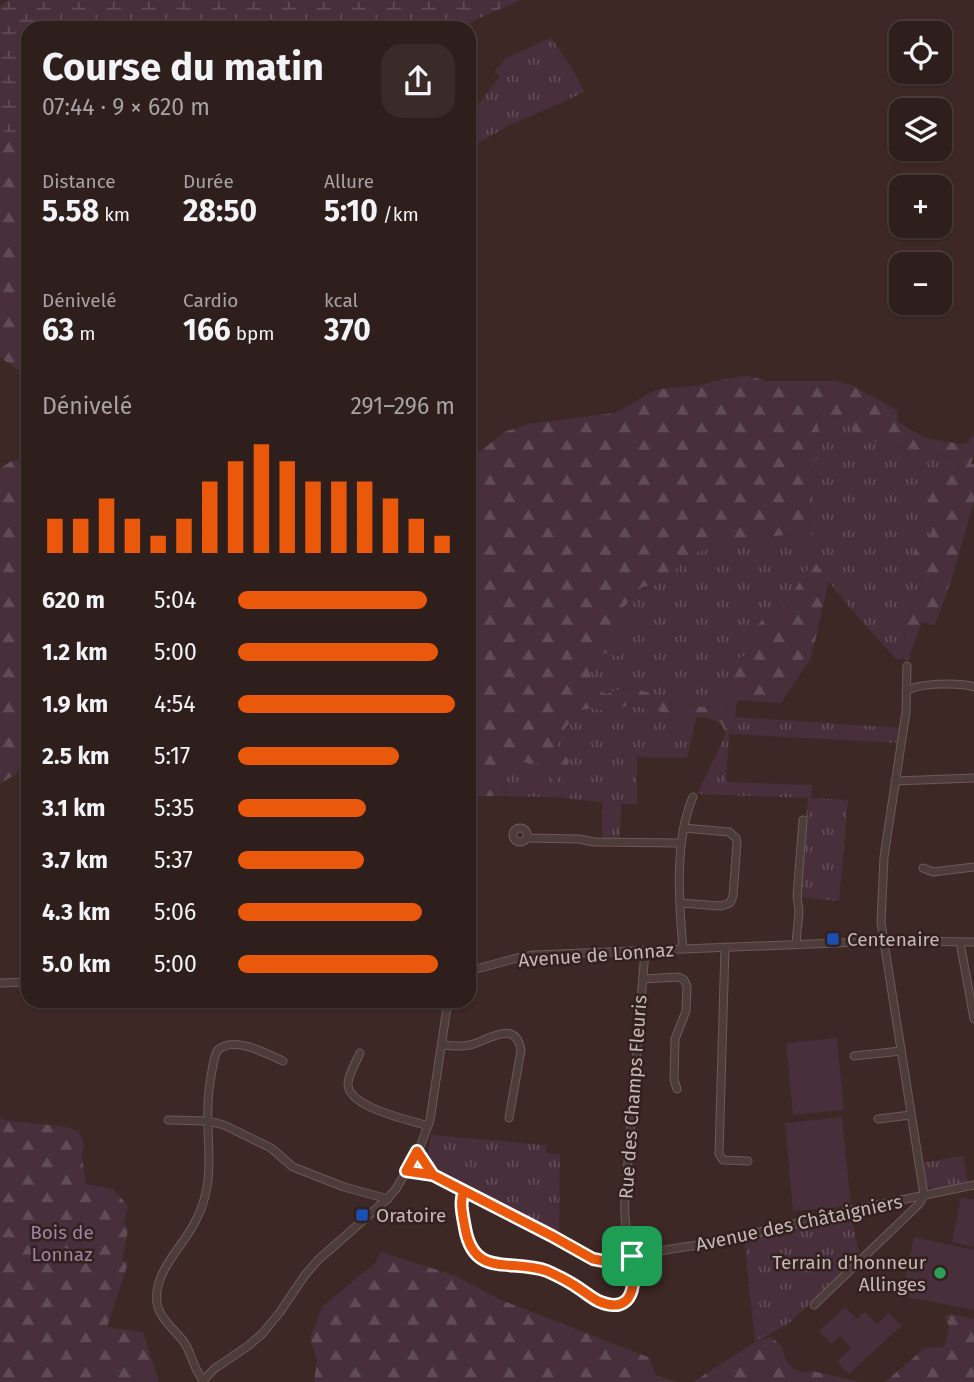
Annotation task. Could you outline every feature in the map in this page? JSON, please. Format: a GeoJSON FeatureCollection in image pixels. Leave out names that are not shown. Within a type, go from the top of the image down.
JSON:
{"type":"FeatureCollection","features":[{"type":"Feature","properties":{"kind":"street"},"geometry":{"type":"LineString","coordinates":[[814,1305],[919,1205],[924,1195],[881,923],[883,870],[904,726],[907,666]]}},
{"type":"Feature","properties":{"kind":"street"},"geometry":{"type":"LineString","coordinates":[[906,691],[918,687],[964,684],[974,687]]}},
{"type":"Feature","properties":{"kind":"street"},"geometry":{"type":"LineString","coordinates":[[895,781],[974,778]]}},
{"type":"Feature","properties":{"kind":"street"},"geometry":{"type":"LineString","coordinates":[[683,949],[680,903],[681,842],[693,797]]}},
{"type":"Feature","properties":{"kind":"street"},"geometry":{"type":"LineString","coordinates":[[796,944],[803,820]]}},
{"type":"Feature","properties":{"kind":"street"},"geometry":{"type":"LineString","coordinates":[[680,903],[721,906],[730,903],[737,843],[734,835],[729,832],[684,828]]}},
{"type":"Feature","properties":{"kind":"street"},"geometry":{"type":"LineString","coordinates":[[527,838],[579,839],[594,842],[681,842]]}},
{"type":"Feature","properties":{"kind":"street"},"geometry":{"type":"LineString","coordinates":[[923,868],[933,872],[974,867]]}},
{"type":"Feature","properties":{"kind":"street","name":"Avenue de Lonnaz"},"geometry":{"type":"LineString","coordinates":[[476,969],[534,955],[883,941],[974,942]]}},
{"type":"Feature","properties":{"kind":"street"},"geometry":{"type":"LineString","coordinates":[[960,942],[974,1019]]}},
{"type":"Feature","properties":{"kind":"street"},"geometry":{"type":"LineString","coordinates":[[725,947],[719,1154],[723,1160],[748,1161]]}},
{"type":"Feature","properties":{"kind":"street","name":"Rue des Champs Fleuris"},"geometry":{"type":"LineString","coordinates":[[632,1256],[625,1223],[625,1199],[645,951]]}},
{"type":"Feature","properties":{"kind":"street","name":"Rue des Champs Fleuris"},"geometry":{"type":"LineString","coordinates":[[643,979],[679,977],[687,986],[686,1011],[675,1039],[674,1080],[677,1089]]}},
{"type":"Feature","properties":{"kind":"street"},"geometry":{"type":"LineString","coordinates":[[0,983],[21,982]]}},
{"type":"Feature","properties":{"kind":"street"},"geometry":{"type":"LineString","coordinates":[[283,1061],[243,1045],[232,1044],[218,1050],[209,1086],[207,1189],[195,1222],[169,1261],[157,1298],[159,1311],[186,1344],[203,1381],[262,1334],[318,1260],[388,1199],[417,1151],[428,1126],[434,1103],[447,1008]]}},
{"type":"Feature","properties":{"kind":"street"},"geometry":{"type":"LineString","coordinates":[[442,1045],[469,1045],[505,1033],[518,1039],[521,1049],[509,1118]]}},
{"type":"Feature","properties":{"kind":"street"},"geometry":{"type":"LineString","coordinates":[[854,1056],[901,1051]]}},
{"type":"Feature","properties":{"kind":"street"},"geometry":{"type":"LineString","coordinates":[[360,1054],[348,1080],[347,1087],[351,1093],[366,1105],[386,1115],[428,1126]]}},
{"type":"Feature","properties":{"kind":"street"},"geometry":{"type":"LineString","coordinates":[[878,1119],[911,1115]]}},
{"type":"Feature","properties":{"kind":"street"},"geometry":{"type":"LineString","coordinates":[[168,1120],[208,1121],[224,1125],[271,1148],[293,1167],[344,1187],[388,1199]]}},
{"type":"Feature","properties":{"kind":"street","name":"Avenue des Châtaigniers"},"geometry":{"type":"LineString","coordinates":[[417,1151],[433,1175]]}},
{"type":"Feature","properties":{"kind":"street","name":"Avenue des Châtaigniers"},"geometry":{"type":"LineString","coordinates":[[406,1171],[433,1175],[593,1259],[604,1261],[724,1241],[974,1185]]}},
{"type":"Feature","properties":{"kind":"street"},"geometry":{"type":"LineString","coordinates":[[464,1191],[461,1201],[468,1242],[478,1256],[488,1262],[542,1270],[596,1300],[615,1305],[625,1302],[632,1293],[632,1256]]}},
{"type":"Feature","properties":{"kind":"green space"},"geometry":{"type":"Polygon","coordinates":[[[8,0],[521,0],[473,21],[21,21],[19,140],[6,134],[0,126],[0,7],[8,0]]]}},
{"type":"Feature","properties":{"kind":"green space"},"geometry":{"type":"Polygon","coordinates":[[[551,38],[585,92],[508,126],[476,144],[476,107],[500,76],[494,72],[506,58],[551,38]]]}},
{"type":"Feature","properties":{"kind":"green space"},"geometry":{"type":"Polygon","coordinates":[[[0,126],[6,134],[21,139],[21,370],[0,357],[0,126]]]}},
{"type":"Feature","properties":{"kind":"green space"},"geometry":{"type":"Polygon","coordinates":[[[748,376],[767,381],[835,381],[851,385],[897,410],[898,422],[925,438],[959,444],[967,443],[974,435],[974,455],[971,463],[974,465],[974,501],[953,575],[935,625],[922,622],[908,660],[901,659],[905,641],[904,625],[918,594],[923,573],[913,556],[915,548],[925,543],[932,531],[928,509],[930,486],[938,474],[957,472],[960,463],[950,457],[859,438],[844,421],[823,414],[817,422],[822,444],[821,455],[813,463],[810,472],[812,544],[809,547],[800,546],[796,534],[737,540],[685,556],[670,577],[659,584],[642,587],[623,608],[626,616],[617,642],[621,654],[619,656],[605,653],[594,661],[589,671],[594,687],[606,694],[625,688],[637,689],[694,707],[723,706],[729,695],[730,671],[740,657],[750,650],[749,636],[765,616],[780,612],[811,565],[811,556],[814,556],[829,581],[811,658],[781,703],[738,700],[730,734],[726,734],[721,723],[708,718],[675,715],[630,705],[606,711],[592,708],[582,710],[558,738],[557,745],[569,761],[567,769],[559,775],[554,787],[548,765],[519,762],[507,767],[496,767],[492,776],[493,782],[510,791],[501,792],[498,796],[476,796],[476,455],[504,432],[528,424],[614,413],[659,389],[748,376]]]}},
{"type":"Feature","properties":{"kind":"green space"},"geometry":{"type":"Polygon","coordinates":[[[823,414],[844,421],[859,438],[950,457],[960,463],[957,472],[938,474],[930,486],[928,509],[932,531],[925,543],[916,548],[923,573],[918,594],[904,625],[905,641],[901,659],[896,659],[863,622],[811,557],[811,565],[780,613],[765,616],[750,650],[730,670],[729,695],[723,706],[694,707],[637,689],[625,688],[606,694],[594,687],[588,671],[594,661],[605,652],[619,656],[617,642],[626,616],[623,608],[643,587],[659,584],[670,577],[684,556],[737,540],[796,534],[800,546],[812,543],[810,472],[813,463],[821,455],[822,444],[817,422],[823,414]]]}},
{"type":"Feature","properties":{"kind":"green space"},"geometry":{"type":"Polygon","coordinates":[[[21,459],[21,770],[0,784],[0,468],[21,459]]]}},
{"type":"Feature","properties":{"kind":"green space"},"geometry":{"type":"Polygon","coordinates":[[[630,705],[675,715],[697,716],[687,758],[637,757],[637,804],[621,804],[620,839],[602,839],[602,802],[552,797],[498,796],[501,792],[508,793],[508,789],[493,782],[491,776],[496,767],[507,767],[519,762],[548,765],[554,777],[553,785],[556,785],[559,775],[558,738],[565,728],[582,710],[592,708],[606,711],[630,705]]]}},
{"type":"Feature","properties":{"kind":"green space"},"geometry":{"type":"Polygon","coordinates":[[[734,717],[902,728],[899,743],[730,734],[734,717]]]}},
{"type":"Feature","properties":{"kind":"green space"},"geometry":{"type":"Polygon","coordinates":[[[726,734],[729,734],[726,782],[812,785],[811,798],[848,800],[839,901],[799,897],[808,798],[697,794],[726,734]]]}},
{"type":"Feature","properties":{"kind":"green space"},"geometry":{"type":"Polygon","coordinates":[[[837,1038],[844,1110],[793,1115],[786,1043],[837,1038]]]}},
{"type":"Feature","properties":{"kind":"green space"},"geometry":{"type":"Polygon","coordinates":[[[842,1117],[851,1206],[793,1211],[785,1123],[842,1117]]]}},
{"type":"Feature","properties":{"kind":"green space","name":"Bois de Lonnaz"},"geometry":{"type":"Polygon","coordinates":[[[0,1118],[67,1127],[78,1131],[84,1143],[82,1157],[86,1184],[113,1189],[128,1206],[124,1222],[128,1230],[122,1260],[128,1263],[107,1327],[143,1332],[159,1382],[0,1382],[0,1118]]]}},
{"type":"Feature","properties":{"kind":"green space"},"geometry":{"type":"Polygon","coordinates":[[[431,1135],[546,1145],[546,1153],[560,1154],[559,1235],[432,1169],[427,1158],[431,1135]]]}},
{"type":"Feature","properties":{"kind":"green space"},"geometry":{"type":"Polygon","coordinates":[[[963,1156],[968,1182],[935,1189],[927,1186],[922,1163],[963,1156]]]}},
{"type":"Feature","properties":{"kind":"green space"},"geometry":{"type":"Polygon","coordinates":[[[961,1197],[974,1200],[974,1247],[952,1242],[961,1197]]]}},
{"type":"Feature","properties":{"kind":"green space"},"geometry":{"type":"Polygon","coordinates":[[[851,1214],[860,1258],[788,1324],[755,1342],[744,1239],[851,1214]]]}},
{"type":"Feature","properties":{"kind":"green space","name":"Terrain d'honneur Allinges"},"geometry":{"type":"Polygon","coordinates":[[[914,1237],[974,1250],[974,1310],[902,1296],[914,1237]]]}},
{"type":"Feature","properties":{"kind":"green space"},"geometry":{"type":"Polygon","coordinates":[[[381,1252],[453,1275],[501,1300],[648,1357],[656,1376],[679,1382],[314,1382],[317,1360],[310,1338],[322,1307],[375,1263],[381,1252]]]}},
{"type":"Feature","properties":{"kind":"green space"},"geometry":{"type":"Polygon","coordinates":[[[845,1307],[857,1319],[865,1312],[877,1324],[889,1313],[901,1326],[849,1374],[837,1362],[851,1348],[840,1336],[831,1344],[819,1331],[845,1307]]]}},
{"type":"Feature","properties":{"kind":"green space"},"geometry":{"type":"Polygon","coordinates":[[[950,1314],[974,1319],[974,1382],[885,1382],[925,1348],[944,1347],[949,1326],[944,1317],[950,1314]]]}},
{"type":"Feature","properties":{"kind":"green space"},"geometry":{"type":"Polygon","coordinates":[[[771,1337],[782,1346],[786,1361],[793,1368],[803,1373],[812,1371],[860,1382],[693,1382],[755,1342],[771,1337]]]}},
{"type":"Feature","properties":{"kind":"place","name":"Centenaire"},"geometry":{"type":"Point","coordinates":[833,939]}},
{"type":"Feature","properties":{"kind":"place","name":"Oratoire"},"geometry":{"type":"Point","coordinates":[362,1215]}},
{"type":"Feature","properties":{"kind":"place","name":"Terrain d'honneur Allinges"},"geometry":{"type":"Point","coordinates":[940,1273]}},
{"type":"Feature","properties":{"kind":"route"},"geometry":{"type":"LineString","coordinates":[[632,1256],[604,1261],[593,1259],[552,1236],[433,1175],[406,1171],[417,1151],[433,1175],[464,1191],[461,1201],[468,1242],[478,1256],[488,1262],[542,1270],[596,1300],[615,1305],[625,1302],[631,1296],[632,1256]]}}]}
